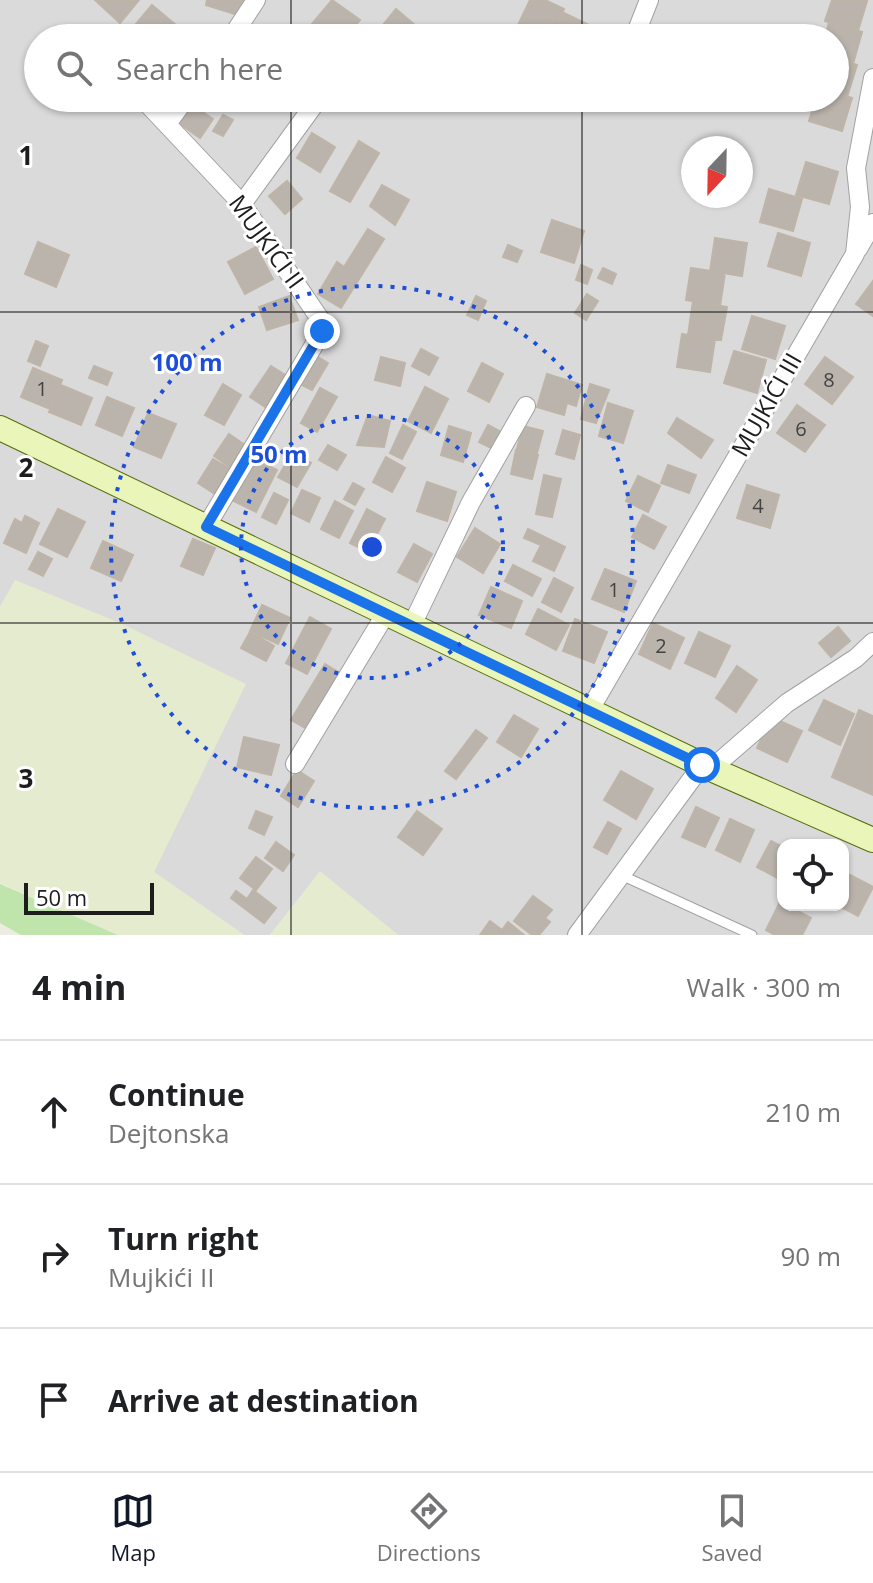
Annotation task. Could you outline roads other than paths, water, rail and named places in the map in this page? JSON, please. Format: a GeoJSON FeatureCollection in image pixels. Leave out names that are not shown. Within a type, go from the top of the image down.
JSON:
{"type":"FeatureCollection","features":[{"type":"Feature","properties":{"kind":"main road"},"geometry":{"type":"LineString","coordinates":[[0,428],[706,767],[873,840]]}},
{"type":"Feature","properties":{"kind":"street"},"geometry":{"type":"LineString","coordinates":[[240,24],[256,0]]}},
{"type":"Feature","properties":{"kind":"street"},"geometry":{"type":"LineString","coordinates":[[640,24],[649,0]]}},
{"type":"Feature","properties":{"kind":"street","name":"MUJKIĆI III"},"geometry":{"type":"LineString","coordinates":[[589,711],[855,254],[860,207],[856,168],[873,78]]}},
{"type":"Feature","properties":{"kind":"street","name":"MUJKIĆI II"},"geometry":{"type":"LineString","coordinates":[[155,112],[242,204],[322,322],[322,331],[206,527]]}},
{"type":"Feature","properties":{"kind":"street"},"geometry":{"type":"LineString","coordinates":[[167,124],[176,112]]}},
{"type":"Feature","properties":{"kind":"street"},"geometry":{"type":"LineString","coordinates":[[242,204],[309,112]]}},
{"type":"Feature","properties":{"kind":"street"},"geometry":{"type":"LineString","coordinates":[[855,254],[873,223]]}},
{"type":"Feature","properties":{"kind":"street"},"geometry":{"type":"LineString","coordinates":[[411,627],[471,502],[526,406]]}},
{"type":"Feature","properties":{"kind":"street"},"geometry":{"type":"LineString","coordinates":[[295,764],[385,615]]}},
{"type":"Feature","properties":{"kind":"street"},"geometry":{"type":"LineString","coordinates":[[577,935],[706,767],[787,703],[856,658],[873,642]]}},
{"type":"Feature","properties":{"kind":"lane"},"geometry":{"type":"LineString","coordinates":[[621,875],[752,935]]}}]}
